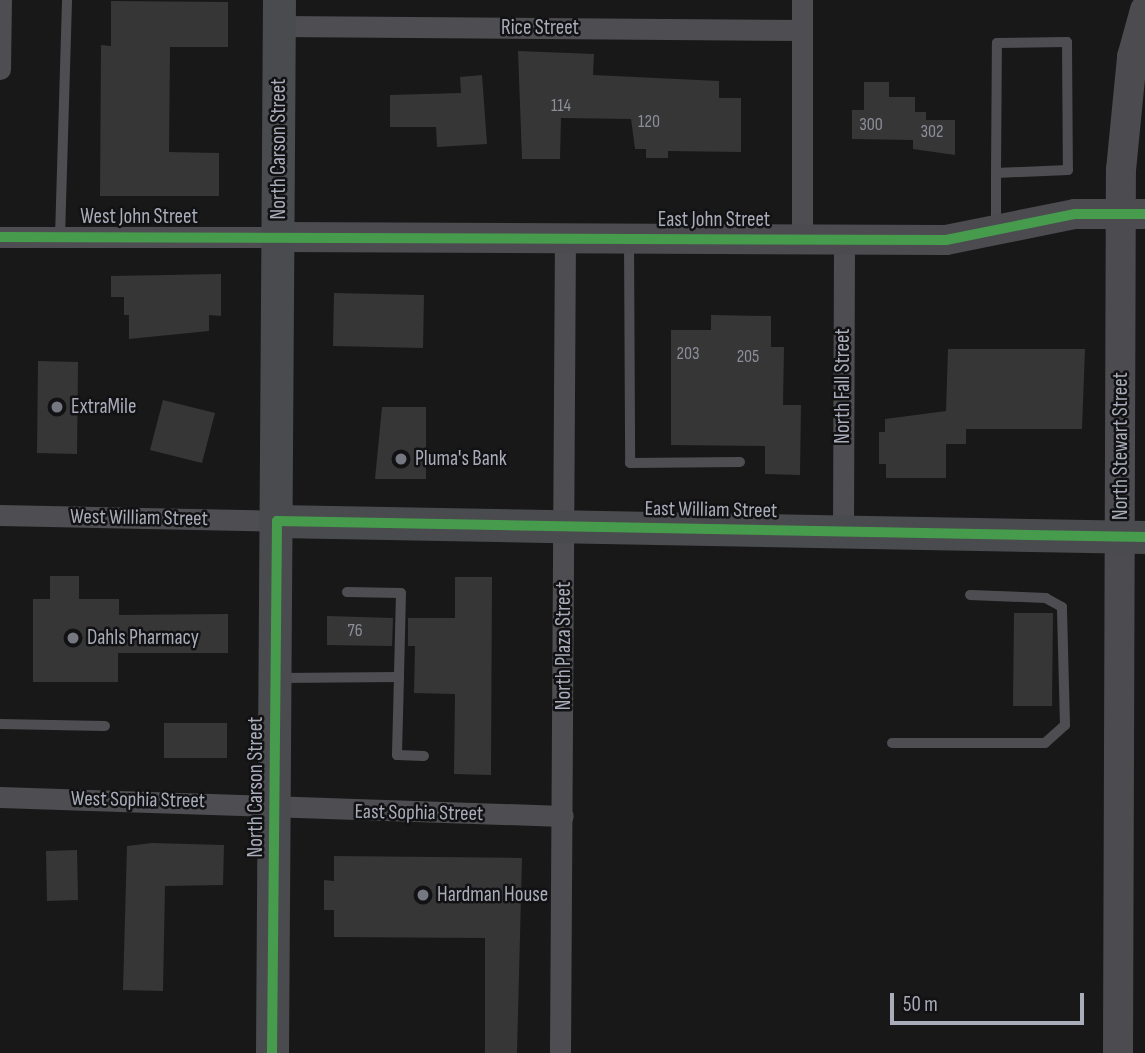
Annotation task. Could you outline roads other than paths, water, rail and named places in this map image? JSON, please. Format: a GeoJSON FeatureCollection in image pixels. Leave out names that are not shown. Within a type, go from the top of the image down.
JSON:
{"type":"FeatureCollection","features":[{"type":"Feature","properties":{"kind":"main road","name":"North Carson Street"},"geometry":{"type":"LineString","coordinates":[[272,1053],[279,13]]}},
{"type":"Feature","properties":{"kind":"main road","name":"East William Street"},"geometry":{"type":"LineString","coordinates":[[277,521],[1134,537]]}},
{"type":"Feature","properties":{"kind":"street"},"geometry":{"type":"LineString","coordinates":[[0,69],[1,0]]}},
{"type":"Feature","properties":{"kind":"street"},"geometry":{"type":"LineString","coordinates":[[802,0],[802,239]]}},
{"type":"Feature","properties":{"kind":"street","name":"North Stewart Street"},"geometry":{"type":"LineString","coordinates":[[1118,1053],[1134,537],[1133,214],[1125,106],[1145,10]]}},
{"type":"Feature","properties":{"kind":"street","name":"Rice Street"},"geometry":{"type":"LineString","coordinates":[[279,13],[802,30]]}},
{"type":"Feature","properties":{"kind":"street","name":"East John Street"},"geometry":{"type":"LineString","coordinates":[[279,237],[946,240],[1060,216],[1133,214]]}},
{"type":"Feature","properties":{"kind":"street","name":"West John Street"},"geometry":{"type":"LineString","coordinates":[[0,237],[279,237]]}},
{"type":"Feature","properties":{"kind":"street","name":"North Plaza Street"},"geometry":{"type":"LineString","coordinates":[[560,1053],[564,816],[565,239]]}},
{"type":"Feature","properties":{"kind":"street","name":"North Fall Street"},"geometry":{"type":"LineString","coordinates":[[842,531],[844,240]]}},
{"type":"Feature","properties":{"kind":"street","name":"West William Street"},"geometry":{"type":"LineString","coordinates":[[0,515],[277,521]]}},
{"type":"Feature","properties":{"kind":"street","name":"West Sophia Street"},"geometry":{"type":"LineString","coordinates":[[0,797],[236,802],[275,809]]}},
{"type":"Feature","properties":{"kind":"street","name":"East Sophia Street"},"geometry":{"type":"LineString","coordinates":[[275,809],[564,816]]}},
{"type":"Feature","properties":{"kind":"lane"},"geometry":{"type":"LineString","coordinates":[[60,237],[67,0]]}},
{"type":"Feature","properties":{"kind":"lane"},"geometry":{"type":"LineString","coordinates":[[996,173],[1068,170],[1068,41],[997,43],[996,173],[996,231]]}},
{"type":"Feature","properties":{"kind":"lane"},"geometry":{"type":"LineString","coordinates":[[629,239],[630,463],[740,462]]}},
{"type":"Feature","properties":{"kind":"lane"},"geometry":{"type":"LineString","coordinates":[[347,592],[401,593],[397,755],[424,755]]}},
{"type":"Feature","properties":{"kind":"lane"},"geometry":{"type":"LineString","coordinates":[[892,743],[1045,743],[1065,725],[1062,607],[1046,598],[970,596]]}},
{"type":"Feature","properties":{"kind":"lane"},"geometry":{"type":"LineString","coordinates":[[276,678],[399,677]]}},
{"type":"Feature","properties":{"kind":"lane"},"geometry":{"type":"LineString","coordinates":[[0,724],[106,726]]}},
{"type":"Feature","properties":{"kind":"place","name":"ExtraMile"},"geometry":{"type":"Point","coordinates":[57,407]}},
{"type":"Feature","properties":{"kind":"place","name":"Pluma's Bank"},"geometry":{"type":"Point","coordinates":[401,459]}},
{"type":"Feature","properties":{"kind":"place","name":"Dahls Pharmacy"},"geometry":{"type":"Point","coordinates":[73,638]}},
{"type":"Feature","properties":{"kind":"place","name":"Hardman House"},"geometry":{"type":"Point","coordinates":[423,895]}}]}
